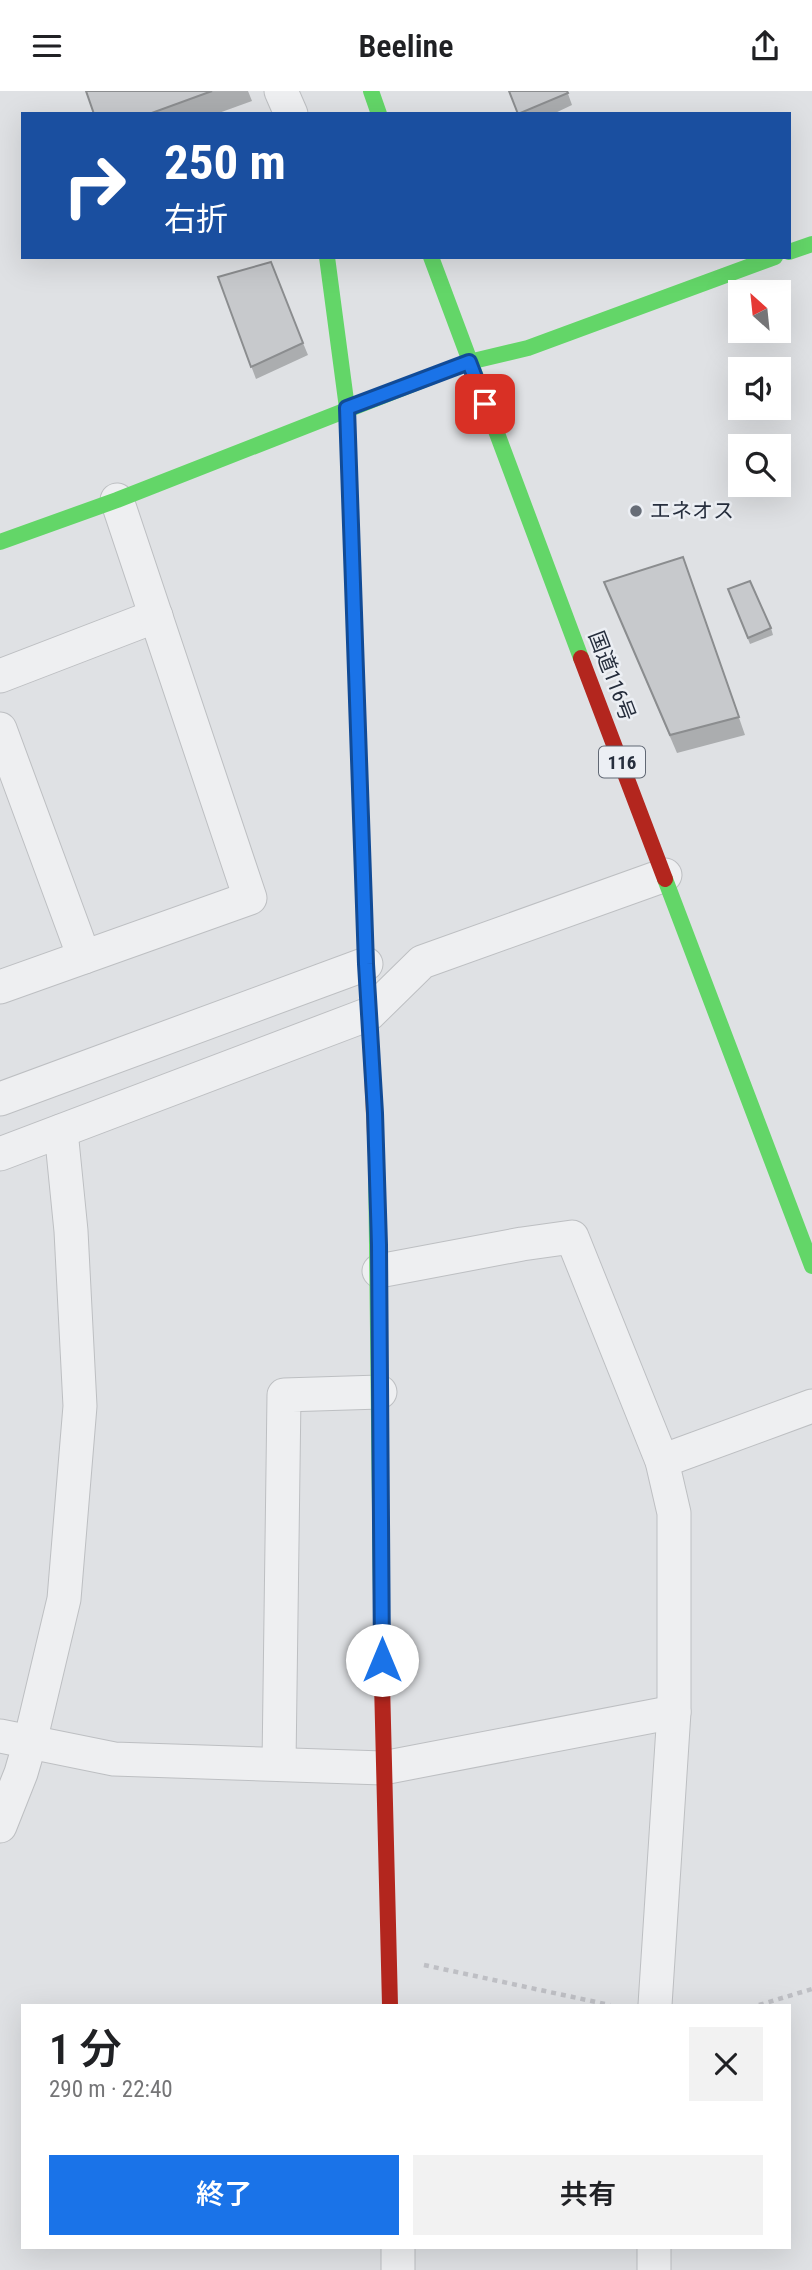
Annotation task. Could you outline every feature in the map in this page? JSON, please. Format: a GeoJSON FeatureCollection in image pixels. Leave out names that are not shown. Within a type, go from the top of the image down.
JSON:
{"type":"FeatureCollection","features":[{"type":"Feature","properties":{"kind":"main road"},"geometry":{"type":"LineString","coordinates":[[371,91],[378,112]]}},
{"type":"Feature","properties":{"kind":"main road"},"geometry":{"type":"LineString","coordinates":[[791,251],[812,244]]}},
{"type":"Feature","properties":{"kind":"main road"},"geometry":{"type":"LineString","coordinates":[[327,259],[347,408],[366,964],[375,1113],[383,1767],[390,2004]]}},
{"type":"Feature","properties":{"kind":"main road","name":"国道116号"},"geometry":{"type":"LineString","coordinates":[[432,259],[812,1266]]}},
{"type":"Feature","properties":{"kind":"main road"},"geometry":{"type":"LineString","coordinates":[[0,542],[117,500],[469,362],[527,348],[770,259]]}},
{"type":"Feature","properties":{"kind":"street"},"geometry":{"type":"LineString","coordinates":[[281,91],[290,112]]}},
{"type":"Feature","properties":{"kind":"street"},"geometry":{"type":"LineString","coordinates":[[0,987],[250,898],[117,500]]}},
{"type":"Feature","properties":{"kind":"street"},"geometry":{"type":"LineString","coordinates":[[0,676],[156,616]]}},
{"type":"Feature","properties":{"kind":"street"},"geometry":{"type":"LineString","coordinates":[[0,729],[84,957]]}},
{"type":"Feature","properties":{"kind":"street"},"geometry":{"type":"LineString","coordinates":[[0,1154],[369,1014],[422,962],[665,875]]}},
{"type":"Feature","properties":{"kind":"street"},"geometry":{"type":"LineString","coordinates":[[0,1099],[366,964]]}},
{"type":"Feature","properties":{"kind":"street"},"geometry":{"type":"LineString","coordinates":[[0,1826],[21,1773],[15,1739],[64,1599],[80,1406],[71,1231],[61,1131]]}},
{"type":"Feature","properties":{"kind":"street"},"geometry":{"type":"LineString","coordinates":[[379,1271],[572,1237],[662,1461],[674,1513],[674,1712],[655,2004]]}},
{"type":"Feature","properties":{"kind":"street"},"geometry":{"type":"LineString","coordinates":[[279,1764],[284,1395],[380,1392]]}},
{"type":"Feature","properties":{"kind":"street"},"geometry":{"type":"LineString","coordinates":[[662,1461],[812,1406]]}},
{"type":"Feature","properties":{"kind":"street"},"geometry":{"type":"LineString","coordinates":[[15,1739],[114,1759],[383,1767],[674,1712]]}},
{"type":"Feature","properties":{"kind":"street"},"geometry":{"type":"LineString","coordinates":[[398,2249],[398,2270]]}},
{"type":"Feature","properties":{"kind":"street"},"geometry":{"type":"LineString","coordinates":[[654,2249],[654,2270]]}},
{"type":"Feature","properties":{"kind":"path"},"geometry":{"type":"LineString","coordinates":[[389,1957],[605,2004]]}},
{"type":"Feature","properties":{"kind":"path"},"geometry":{"type":"LineString","coordinates":[[762,2004],[812,1989]]}},
{"type":"Feature","properties":{"kind":"building"},"geometry":{"type":"Polygon","coordinates":[[[86,91],[212,91],[154,112],[93,112],[86,91]]]}},
{"type":"Feature","properties":{"kind":"building"},"geometry":{"type":"Polygon","coordinates":[[[509,91],[568,93],[523,112],[517,112],[509,91]]]}},
{"type":"Feature","properties":{"kind":"building"},"geometry":{"type":"Polygon","coordinates":[[[271,262],[303,343],[251,367],[218,277],[271,262]]]}},
{"type":"Feature","properties":{"kind":"building"},"geometry":{"type":"Polygon","coordinates":[[[683,557],[739,717],[670,735],[604,582],[683,557]]]}},
{"type":"Feature","properties":{"kind":"building"},"geometry":{"type":"Polygon","coordinates":[[[750,581],[771,628],[748,638],[728,589],[750,581]]]}},
{"type":"Feature","properties":{"kind":"traffic: fast"},"geometry":{"type":"LineString","coordinates":[[371,91],[378,112]]}},
{"type":"Feature","properties":{"kind":"traffic: fast"},"geometry":{"type":"LineString","coordinates":[[791,251],[812,244]]}},
{"type":"Feature","properties":{"kind":"traffic: fast"},"geometry":{"type":"LineString","coordinates":[[327,259],[347,408],[364,910]]}},
{"type":"Feature","properties":{"kind":"traffic: fast"},"geometry":{"type":"LineString","coordinates":[[432,259],[581,658]]}},
{"type":"Feature","properties":{"kind":"traffic: fast"},"geometry":{"type":"LineString","coordinates":[[0,542],[117,500],[469,362],[528,348],[770,259]]}},
{"type":"Feature","properties":{"kind":"traffic: fast"},"geometry":{"type":"LineString","coordinates":[[665,879],[812,1266]]}},
{"type":"Feature","properties":{"kind":"traffic: fast"},"geometry":{"type":"LineString","coordinates":[[376,1156],[382,1683]]}},
{"type":"Feature","properties":{"kind":"traffic: slow"},"geometry":{"type":"LineString","coordinates":[[364,910],[376,1156]]}},
{"type":"Feature","properties":{"kind":"traffic: jam"},"geometry":{"type":"LineString","coordinates":[[581,658],[665,879]]}},
{"type":"Feature","properties":{"kind":"traffic: jam"},"geometry":{"type":"LineString","coordinates":[[382,1683],[390,2004]]}},
{"type":"Feature","properties":{"kind":"place","name":"エネオス"},"geometry":{"type":"Point","coordinates":[636,511]}},
{"type":"Feature","properties":{"kind":"route"},"geometry":{"type":"LineString","coordinates":[[382,1660],[379,1245],[375,1113],[366,964],[347,408],[469,362],[485,404]]}}]}
